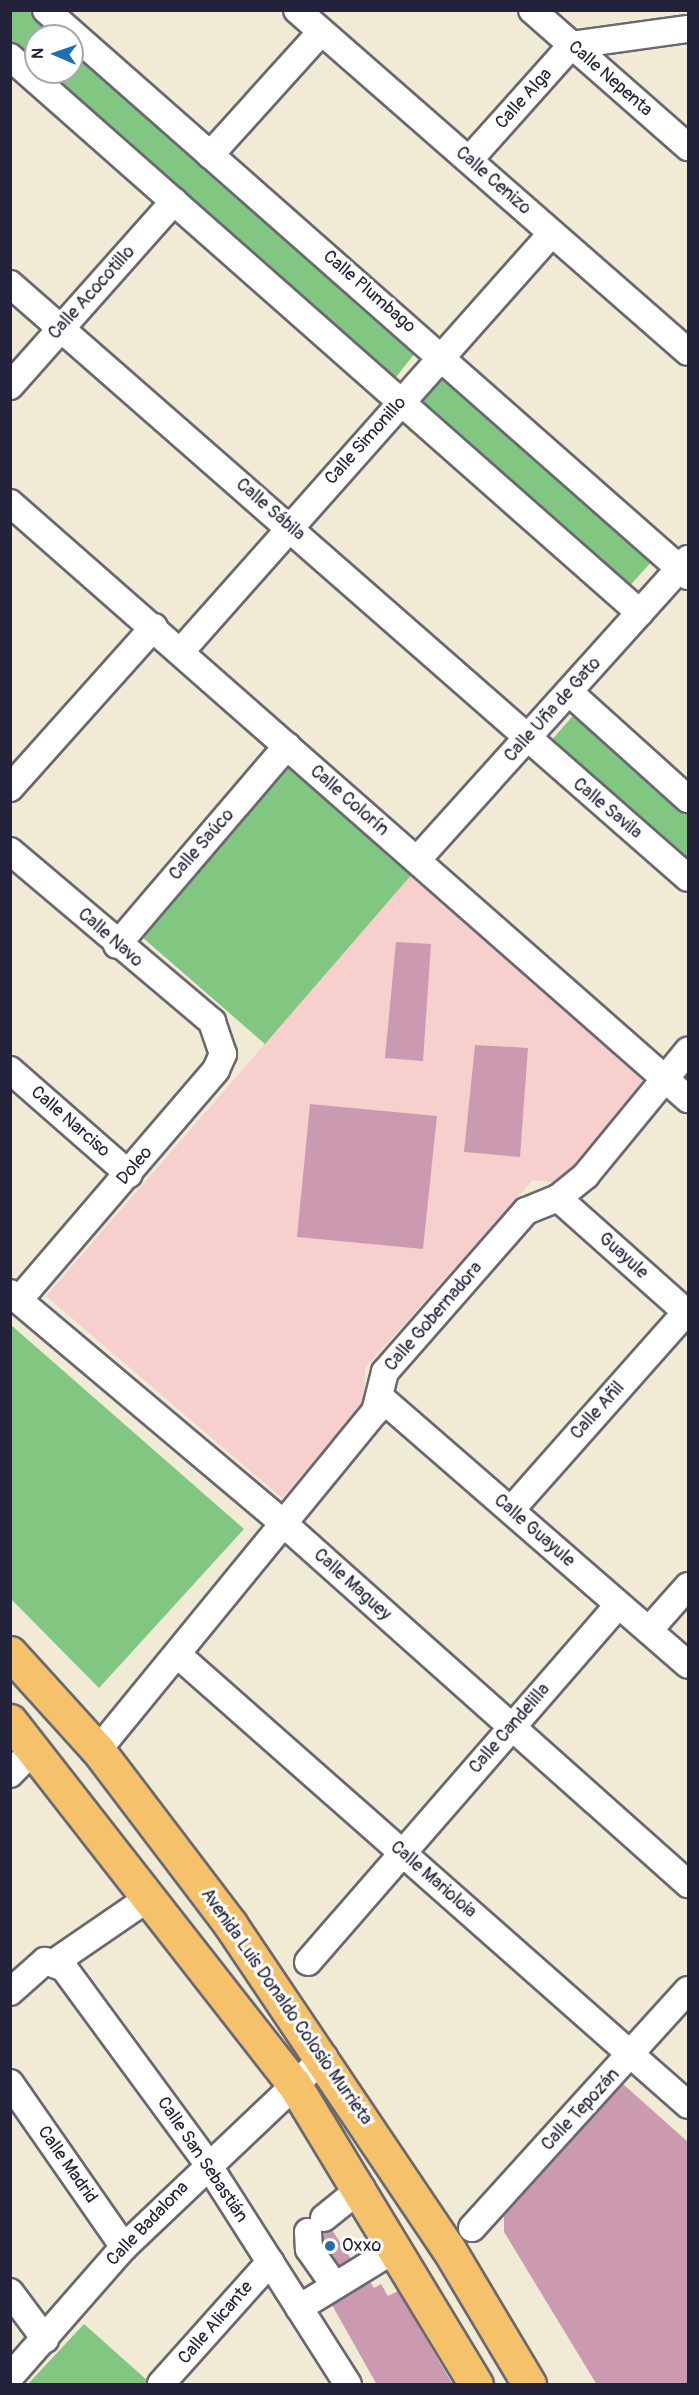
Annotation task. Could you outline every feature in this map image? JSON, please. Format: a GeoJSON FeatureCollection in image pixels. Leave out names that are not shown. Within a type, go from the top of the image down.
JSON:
{"type":"FeatureCollection","features":[{"type":"Feature","properties":{"kind":"main road","name":"Avenida Luis Donaldo Colosio Murrieta"},"geometry":{"type":"LineString","coordinates":[[10,1653],[98,1750],[324,2057],[529,2385]]}},
{"type":"Feature","properties":{"kind":"main road"},"geometry":{"type":"LineString","coordinates":[[10,1721],[35,1748],[294,2084],[361,2188],[476,2385]]}},
{"type":"Feature","properties":{"kind":"street","name":"Calle Plumbago"},"geometry":{"type":"LineString","coordinates":[[46,10],[686,568]]}},
{"type":"Feature","properties":{"kind":"street","name":"Calle Cenizo"},"geometry":{"type":"LineString","coordinates":[[297,10],[688,352]]}},
{"type":"Feature","properties":{"kind":"street","name":"Calle Nepenta"},"geometry":{"type":"LineString","coordinates":[[532,10],[688,147]]}},
{"type":"Feature","properties":{"kind":"street"},"geometry":{"type":"LineString","coordinates":[[572,45],[688,29]]}},
{"type":"Feature","properties":{"kind":"street"},"geometry":{"type":"LineString","coordinates":[[210,155],[321,32]]}},
{"type":"Feature","properties":{"kind":"street","name":"Calle Alga"},"geometry":{"type":"LineString","coordinates":[[469,160],[572,45]]}},
{"type":"Feature","properties":{"kind":"street"},"geometry":{"type":"LineString","coordinates":[[10,57],[640,613]]}},
{"type":"Feature","properties":{"kind":"street","name":"Calle Acocotillo"},"geometry":{"type":"LineString","coordinates":[[10,386],[174,201]]}},
{"type":"Feature","properties":{"kind":"street","name":"Calle Simonillo"},"geometry":{"type":"LineString","coordinates":[[182,650],[289,526],[552,233]]}},
{"type":"Feature","properties":{"kind":"street","name":"Calle Sábila"},"geometry":{"type":"LineString","coordinates":[[10,285],[289,526],[526,740]]}},
{"type":"Feature","properties":{"kind":"street","name":"Calle Colorín"},"geometry":{"type":"LineString","coordinates":[[10,503],[182,650],[287,746],[688,1099]]}},
{"type":"Feature","properties":{"kind":"street","name":"Calle Uña de Gato"},"geometry":{"type":"LineString","coordinates":[[417,860],[640,613],[686,568]]}},
{"type":"Feature","properties":{"kind":"street"},"geometry":{"type":"LineString","coordinates":[[10,788],[154,627]]}},
{"type":"Feature","properties":{"kind":"street"},"geometry":{"type":"LineString","coordinates":[[569,692],[688,799]]}},
{"type":"Feature","properties":{"kind":"street","name":"Calle Savila"},"geometry":{"type":"LineString","coordinates":[[526,740],[688,878]]}},
{"type":"Feature","properties":{"kind":"street","name":"Calle Saúco"},"geometry":{"type":"LineString","coordinates":[[117,945],[287,746]]}},
{"type":"Feature","properties":{"kind":"street","name":"Calle Navo"},"geometry":{"type":"LineString","coordinates":[[10,850],[117,945],[212,1022]]}},
{"type":"Feature","properties":{"kind":"street","name":"Doleo"},"geometry":{"type":"LineString","coordinates":[[15,1297],[129,1174],[216,1071],[223,1054],[212,1022]]}},
{"type":"Feature","properties":{"kind":"street","name":"Calle Gobernadora"},"geometry":{"type":"LineString","coordinates":[[98,1750],[375,1412],[385,1372],[526,1211],[558,1198],[586,1175],[688,1051]]}},
{"type":"Feature","properties":{"kind":"street","name":"Calle Narciso"},"geometry":{"type":"LineString","coordinates":[[10,1070],[129,1174]]}},
{"type":"Feature","properties":{"kind":"street","name":"Guayule"},"geometry":{"type":"LineString","coordinates":[[558,1198],[687,1313]]}},
{"type":"Feature","properties":{"kind":"street","name":"Calle Maguey"},"geometry":{"type":"LineString","coordinates":[[15,1297],[283,1523],[688,1884]]}},
{"type":"Feature","properties":{"kind":"street","name":"Calle Añil"},"geometry":{"type":"LineString","coordinates":[[511,1510],[687,1313]]}},
{"type":"Feature","properties":{"kind":"street","name":"Calle Guayule"},"geometry":{"type":"LineString","coordinates":[[380,1397],[688,1665]]}},
{"type":"Feature","properties":{"kind":"street"},"geometry":{"type":"LineString","coordinates":[[649,1630],[688,1586]]}},
{"type":"Feature","properties":{"kind":"street","name":"Calle Candelilla"},"geometry":{"type":"LineString","coordinates":[[308,1962],[618,1605]]}},
{"type":"Feature","properties":{"kind":"street","name":"Calle Marioloia"},"geometry":{"type":"LineString","coordinates":[[178,1655],[688,2105]]}},
{"type":"Feature","properties":{"kind":"street"},"geometry":{"type":"LineString","coordinates":[[10,1774],[35,1748]]}},
{"type":"Feature","properties":{"kind":"street"},"geometry":{"type":"LineString","coordinates":[[10,1992],[45,1964],[150,1897]]}},
{"type":"Feature","properties":{"kind":"street","name":"Calle San Sebastián"},"geometry":{"type":"LineString","coordinates":[[45,1964],[207,2163],[299,2308],[335,2378]]}},
{"type":"Feature","properties":{"kind":"street","name":"Calle Tepozán"},"geometry":{"type":"LineString","coordinates":[[472,2228],[688,1990]]}},
{"type":"Feature","properties":{"kind":"street","name":"Calle Badalona"},"geometry":{"type":"LineString","coordinates":[[10,2377],[124,2247],[207,2163],[324,2057]]}},
{"type":"Feature","properties":{"kind":"street","name":"Calle Madrid"},"geometry":{"type":"LineString","coordinates":[[10,2083],[124,2247]]}},
{"type":"Feature","properties":{"kind":"street"},"geometry":{"type":"LineString","coordinates":[[335,2286],[309,2249],[316,2225],[361,2188]]}},
{"type":"Feature","properties":{"kind":"street"},"geometry":{"type":"LineString","coordinates":[[299,2308],[397,2248]]}},
{"type":"Feature","properties":{"kind":"street","name":"Calle Alicante"},"geometry":{"type":"LineString","coordinates":[[161,2385],[270,2262]]}},
{"type":"Feature","properties":{"kind":"street"},"geometry":{"type":"LineString","coordinates":[[10,2292],[45,2339]]}},
{"type":"Feature","properties":{"kind":"shaded area"},"geometry":{"type":"Polygon","coordinates":[[[413,873],[650,1077],[564,1183],[533,1180],[365,1368],[364,1403],[282,1498],[46,1296],[413,873]]]}},
{"type":"Feature","properties":{"kind":"green space"},"geometry":{"type":"Polygon","coordinates":[[[11,11],[29,11],[44,24],[24,24],[24,58],[11,47],[11,11]]]}},
{"type":"Feature","properties":{"kind":"green space"},"geometry":{"type":"Polygon","coordinates":[[[84,60],[415,353],[393,381],[53,84],[84,84],[84,60]]]}},
{"type":"Feature","properties":{"kind":"green space"},"geometry":{"type":"Polygon","coordinates":[[[442,378],[653,560],[626,590],[419,404],[442,378]]]}},
{"type":"Feature","properties":{"kind":"green space"},"geometry":{"type":"Polygon","coordinates":[[[578,710],[688,808],[688,860],[550,742],[578,710]]]}},
{"type":"Feature","properties":{"kind":"green space"},"geometry":{"type":"Polygon","coordinates":[[[291,765],[413,873],[265,1044],[142,937],[291,765]]]}},
{"type":"Feature","properties":{"kind":"green space"},"geometry":{"type":"Polygon","coordinates":[[[11,1325],[244,1529],[99,1688],[11,1599],[11,1325]]]}},
{"type":"Feature","properties":{"kind":"green space"},"geometry":{"type":"Polygon","coordinates":[[[84,2324],[149,2382],[147,2384],[28,2384],[84,2324]]]}},
{"type":"Feature","properties":{"kind":"building"},"geometry":{"type":"Polygon","coordinates":[[[396,942],[431,944],[423,1061],[385,1058],[396,942]]]}},
{"type":"Feature","properties":{"kind":"building"},"geometry":{"type":"Polygon","coordinates":[[[475,1045],[528,1048],[520,1157],[464,1152],[475,1045]]]}},
{"type":"Feature","properties":{"kind":"building"},"geometry":{"type":"Polygon","coordinates":[[[310,1104],[437,1116],[423,1249],[297,1237],[310,1104]]]}},
{"type":"Feature","properties":{"kind":"building"},"geometry":{"type":"Polygon","coordinates":[[[623,2084],[688,2142],[688,2385],[597,2385],[504,2232],[504,2216],[623,2084]]]}},
{"type":"Feature","properties":{"kind":"building"},"geometry":{"type":"Polygon","coordinates":[[[332,2230],[351,2259],[339,2266],[324,2244],[323,2233],[332,2230]]]}},
{"type":"Feature","properties":{"kind":"building"},"geometry":{"type":"Polygon","coordinates":[[[370,2282],[374,2288],[381,2284],[388,2296],[398,2291],[453,2385],[377,2385],[332,2305],[370,2282]]]}},
{"type":"Feature","properties":{"kind":"place","name":"Oxxo"},"geometry":{"type":"Point","coordinates":[330,2246]}}]}
